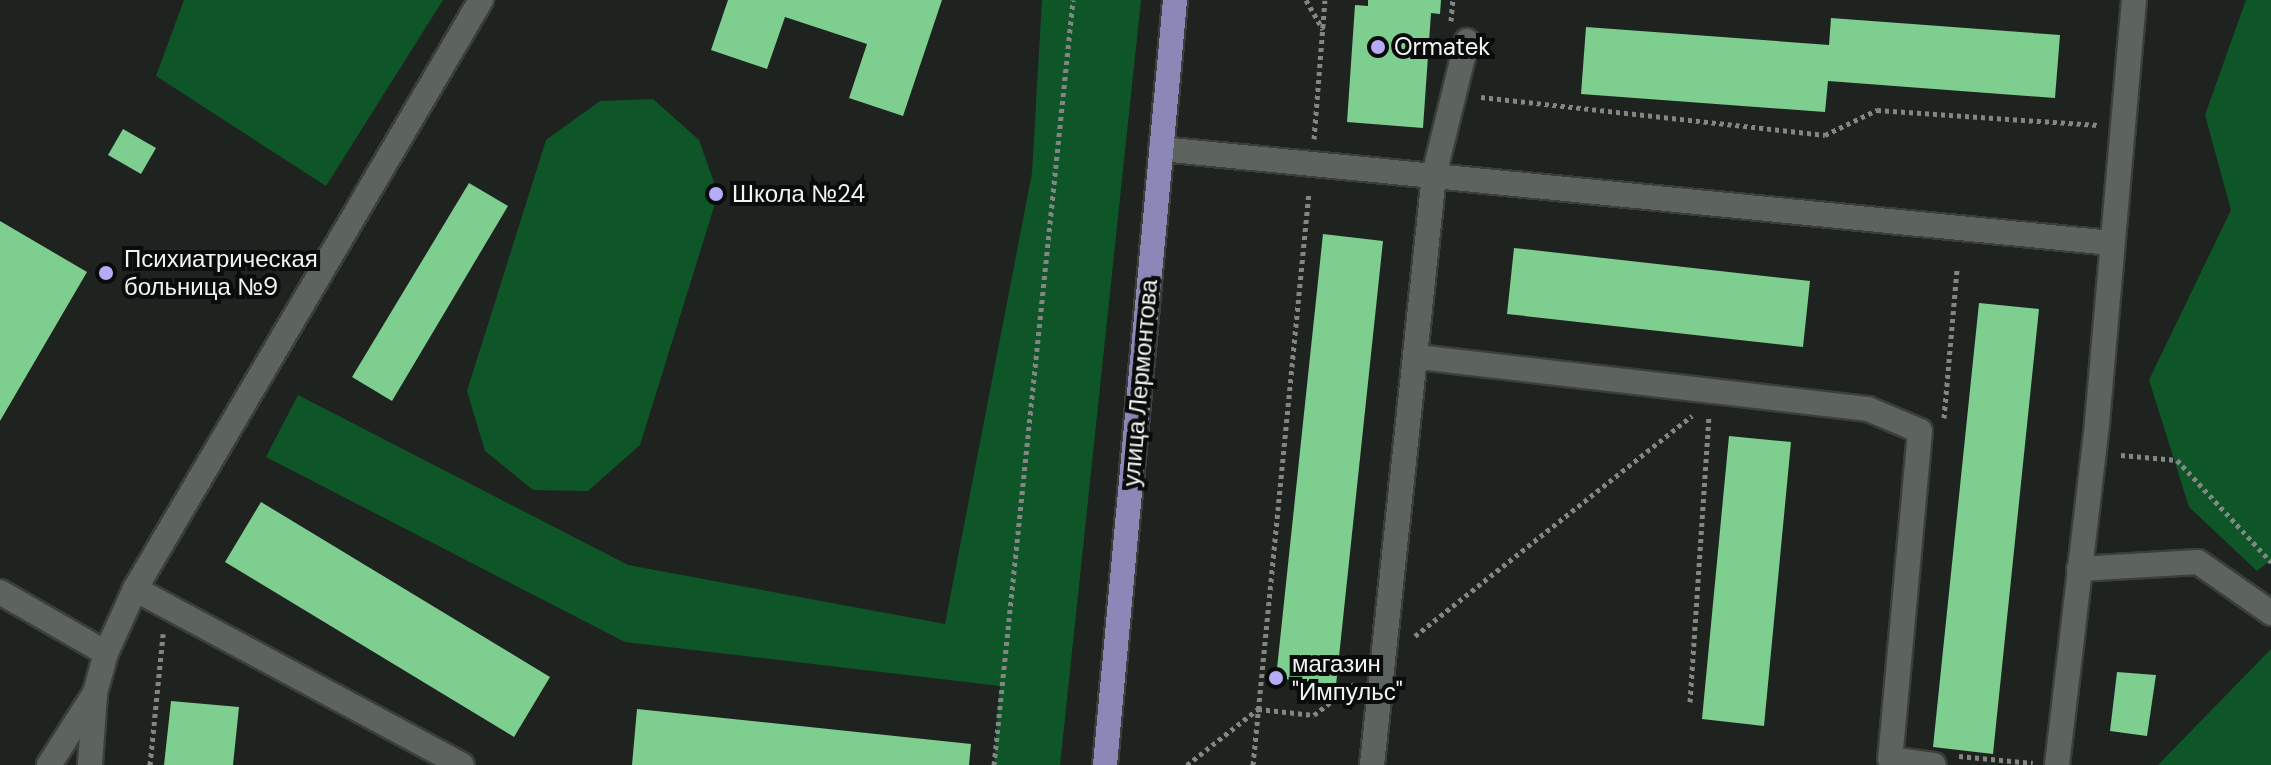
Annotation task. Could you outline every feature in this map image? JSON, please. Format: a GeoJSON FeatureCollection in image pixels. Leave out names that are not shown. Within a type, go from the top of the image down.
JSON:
{"type":"FeatureCollection","features":[{"type":"Feature","properties":{"kind":"main road","name":"улица Лермонтова"},"geometry":{"type":"LineString","coordinates":[[1105,765],[1175,0]]}},
{"type":"Feature","properties":{"kind":"street"},"geometry":{"type":"LineString","coordinates":[[90,765],[95,693],[106,653],[135,589],[481,0]]}},
{"type":"Feature","properties":{"kind":"street"},"geometry":{"type":"LineString","coordinates":[[2046,764],[2079,569],[2134,0]]}},
{"type":"Feature","properties":{"kind":"street"},"geometry":{"type":"LineString","coordinates":[[1372,765],[1418,357],[1434,175],[1467,41]]}},
{"type":"Feature","properties":{"kind":"street"},"geometry":{"type":"LineString","coordinates":[[1161,149],[1312,152],[1434,175],[2111,243]]}},
{"type":"Feature","properties":{"kind":"street"},"geometry":{"type":"LineString","coordinates":[[1418,357],[1868,409],[1920,431],[1890,759],[1940,760]]}},
{"type":"Feature","properties":{"kind":"street"},"geometry":{"type":"LineString","coordinates":[[2079,569],[2198,562],[2271,613]]}},
{"type":"Feature","properties":{"kind":"street"},"geometry":{"type":"LineString","coordinates":[[135,589],[462,765]]}},
{"type":"Feature","properties":{"kind":"street"},"geometry":{"type":"LineString","coordinates":[[0,592],[106,653]]}},
{"type":"Feature","properties":{"kind":"street"},"geometry":{"type":"LineString","coordinates":[[49,765],[95,693]]}},
{"type":"Feature","properties":{"kind":"path"},"geometry":{"type":"LineString","coordinates":[[994,765],[1073,0]]}},
{"type":"Feature","properties":{"kind":"path"},"geometry":{"type":"LineString","coordinates":[[1306,0],[1323,30]]}},
{"type":"Feature","properties":{"kind":"path"},"geometry":{"type":"LineString","coordinates":[[1253,765],[1325,0]]}},
{"type":"Feature","properties":{"kind":"path"},"geometry":{"type":"LineString","coordinates":[[1454,95],[1825,135],[1877,110],[2099,126]]}},
{"type":"Feature","properties":{"kind":"path"},"geometry":{"type":"LineString","coordinates":[[1312,152],[1328,143]]}},
{"type":"Feature","properties":{"kind":"path"},"geometry":{"type":"LineString","coordinates":[[1944,424],[1957,268]]}},
{"type":"Feature","properties":{"kind":"path"},"geometry":{"type":"LineString","coordinates":[[1690,702],[1710,402]]}},
{"type":"Feature","properties":{"kind":"path"},"geometry":{"type":"LineString","coordinates":[[1187,765],[1258,709],[1314,715],[1697,412]]}},
{"type":"Feature","properties":{"kind":"path"},"geometry":{"type":"LineString","coordinates":[[2106,454],[2177,460],[2271,562]]}},
{"type":"Feature","properties":{"kind":"path"},"geometry":{"type":"LineString","coordinates":[[150,765],[166,606]]}},
{"type":"Feature","properties":{"kind":"path"},"geometry":{"type":"LineString","coordinates":[[1940,760],[2046,764]]}},
{"type":"Feature","properties":{"kind":"green space"},"geometry":{"type":"Polygon","coordinates":[[[184,0],[443,0],[326,186],[156,76],[184,0]]]}},
{"type":"Feature","properties":{"kind":"green space"},"geometry":{"type":"Polygon","coordinates":[[[1042,0],[1141,0],[1060,765],[994,765],[1000,686],[625,642],[266,457],[298,395],[628,565],[945,624],[1032,173],[1042,0]]]}},
{"type":"Feature","properties":{"kind":"green space"},"geometry":{"type":"Polygon","coordinates":[[[2246,0],[2271,0],[2271,560],[2257,571],[2189,507],[2149,380],[2231,210],[2205,115],[2246,0]]]}},
{"type":"Feature","properties":{"kind":"green space"},"geometry":{"type":"Polygon","coordinates":[[[653,99],[699,140],[718,194],[640,445],[588,491],[533,490],[485,451],[467,391],[546,140],[600,101],[653,99]]]}},
{"type":"Feature","properties":{"kind":"green space"},"geometry":{"type":"Polygon","coordinates":[[[2271,649],[2271,765],[2158,765],[2271,649]]]}},
{"type":"Feature","properties":{"kind":"building"},"geometry":{"type":"Polygon","coordinates":[[[728,0],[942,0],[903,116],[849,98],[867,44],[785,17],[767,69],[711,50],[728,0]]]}},
{"type":"Feature","properties":{"kind":"building"},"geometry":{"type":"Polygon","coordinates":[[[1368,0],[1441,0],[1440,14],[1431,13],[1423,128],[1347,122],[1355,5],[1368,6],[1368,0]]]}},
{"type":"Feature","properties":{"kind":"building"},"geometry":{"type":"Polygon","coordinates":[[[1831,18],[2060,35],[2055,98],[1828,81],[1825,112],[1581,94],[1586,27],[1829,45],[1831,18]]]}},
{"type":"Feature","properties":{"kind":"building"},"geometry":{"type":"Polygon","coordinates":[[[123,129],[156,148],[141,174],[108,155],[123,129]]]}},
{"type":"Feature","properties":{"kind":"building"},"geometry":{"type":"Polygon","coordinates":[[[469,183],[508,206],[392,401],[352,377],[469,183]]]}},
{"type":"Feature","properties":{"kind":"building"},"geometry":{"type":"Polygon","coordinates":[[[0,221],[87,272],[0,421],[0,221]]]}},
{"type":"Feature","properties":{"kind":"building"},"geometry":{"type":"Polygon","coordinates":[[[1323,234],[1383,241],[1336,685],[1276,678],[1323,234]]]}},
{"type":"Feature","properties":{"kind":"building"},"geometry":{"type":"Polygon","coordinates":[[[1514,248],[1810,281],[1803,347],[1507,314],[1514,248]]]}},
{"type":"Feature","properties":{"kind":"building"},"geometry":{"type":"Polygon","coordinates":[[[1979,303],[2039,309],[1993,754],[1933,747],[1979,303]]]}},
{"type":"Feature","properties":{"kind":"building"},"geometry":{"type":"Polygon","coordinates":[[[1729,436],[1791,442],[1764,726],[1702,719],[1729,436]]]}},
{"type":"Feature","properties":{"kind":"building"},"geometry":{"type":"Polygon","coordinates":[[[261,502],[550,677],[514,737],[225,562],[261,502]]]}},
{"type":"Feature","properties":{"kind":"building"},"geometry":{"type":"Polygon","coordinates":[[[2117,672],[2156,675],[2147,736],[2110,731],[2117,672]]]}},
{"type":"Feature","properties":{"kind":"building"},"geometry":{"type":"Polygon","coordinates":[[[171,701],[239,707],[233,765],[164,765],[171,701]]]}},
{"type":"Feature","properties":{"kind":"building"},"geometry":{"type":"Polygon","coordinates":[[[637,709],[971,744],[969,765],[632,765],[637,709]]]}},
{"type":"Feature","properties":{"kind":"place","name":"Ormatek"},"geometry":{"type":"Point","coordinates":[1378,47]}},
{"type":"Feature","properties":{"kind":"place","name":"Школа №24"},"geometry":{"type":"Point","coordinates":[716,194]}},
{"type":"Feature","properties":{"kind":"place","name":"Психиатрическая больница №9"},"geometry":{"type":"Point","coordinates":[106,273]}},
{"type":"Feature","properties":{"kind":"place","name":"магазин \"Импульс\""},"geometry":{"type":"Point","coordinates":[1276,678]}}]}
